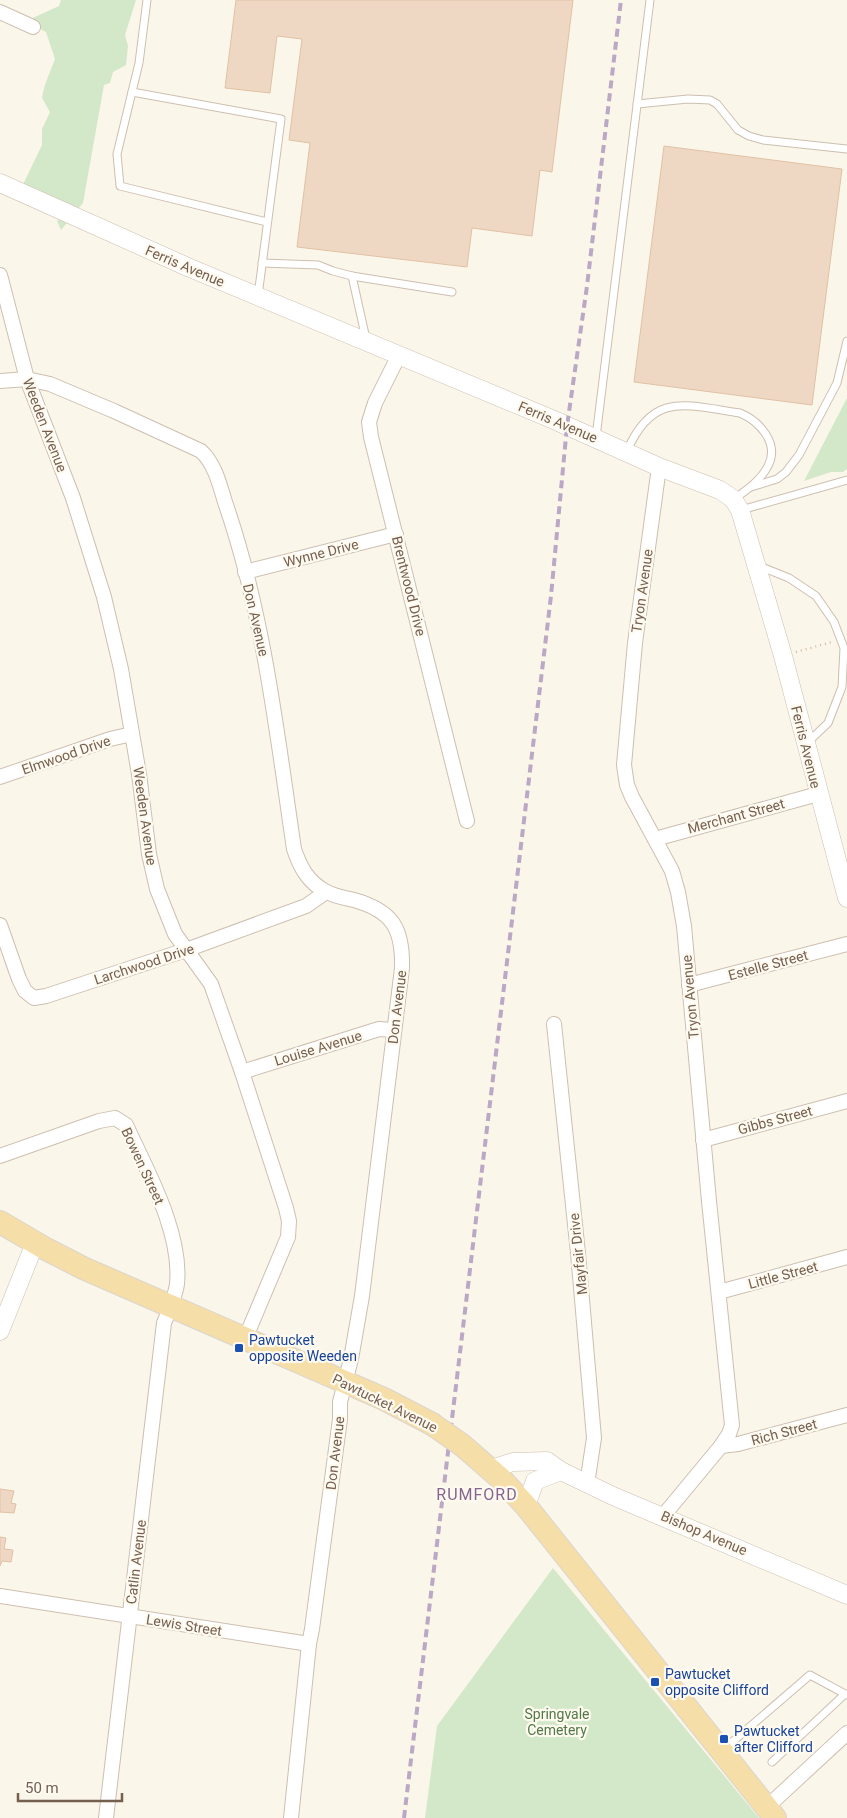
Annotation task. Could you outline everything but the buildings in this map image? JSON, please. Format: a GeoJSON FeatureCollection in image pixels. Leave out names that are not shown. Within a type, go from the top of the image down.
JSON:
{"type":"FeatureCollection","features":[{"type":"Feature","properties":{"kind":"main road","name":"Pawtucket Avenue"},"geometry":{"type":"LineString","coordinates":[[0,1222],[88,1271],[396,1405],[432,1424],[462,1445],[491,1469],[526,1506],[771,1813]]}},
{"type":"Feature","properties":{"kind":"street"},"geometry":{"type":"LineString","coordinates":[[0,12],[33,27]]}},
{"type":"Feature","properties":{"kind":"street","name":"Ferris Avenue"},"geometry":{"type":"LineString","coordinates":[[0,183],[138,246],[596,438],[659,467],[720,490],[737,505],[756,565],[847,898]]}},
{"type":"Feature","properties":{"kind":"street","name":"Weeden Avenue"},"geometry":{"type":"LineString","coordinates":[[0,275],[27,379],[73,498],[92,553],[104,597],[119,660],[132,734],[149,854],[157,889],[175,934],[211,984],[286,1208],[288,1238],[245,1339]]}},
{"type":"Feature","properties":{"kind":"street","name":"Brentwood Drive"},"geometry":{"type":"LineString","coordinates":[[400,355],[376,403],[369,422],[371,437],[467,821]]}},
{"type":"Feature","properties":{"kind":"street","name":"Don Avenue"},"geometry":{"type":"LineString","coordinates":[[0,381],[6,379],[27,379],[50,384],[201,451],[208,457],[214,468],[236,533],[267,665],[294,849],[299,866],[310,880],[326,892],[372,905],[389,917],[398,933],[403,949],[362,1296],[346,1383],[340,1402],[339,1429],[309,1644],[291,1818]]}},
{"type":"Feature","properties":{"kind":"street","name":"Tryon Avenue"},"geometry":{"type":"LineString","coordinates":[[659,467],[636,643],[624,766],[627,785],[632,797],[672,871],[684,926],[703,1140],[732,1426],[730,1434],[721,1446],[663,1516]]}},
{"type":"Feature","properties":{"kind":"street","name":"Wynne Drive"},"geometry":{"type":"LineString","coordinates":[[245,572],[396,534]]}},
{"type":"Feature","properties":{"kind":"street","name":"Elmwood Drive"},"geometry":{"type":"LineString","coordinates":[[0,777],[110,739],[132,734]]}},
{"type":"Feature","properties":{"kind":"street","name":"Merchant Street"},"geometry":{"type":"LineString","coordinates":[[655,839],[818,794]]}},
{"type":"Feature","properties":{"kind":"street","name":"Larchwood Drive"},"geometry":{"type":"LineString","coordinates":[[0,925],[19,979],[25,991],[34,998],[46,996],[186,950],[306,906],[326,892]]}},
{"type":"Feature","properties":{"kind":"street","name":"Estelle Street"},"geometry":{"type":"LineString","coordinates":[[689,986],[847,944]]}},
{"type":"Feature","properties":{"kind":"street","name":"Mayfair Drive"},"geometry":{"type":"LineString","coordinates":[[554,1024],[578,1253],[594,1438],[587,1484]]}},
{"type":"Feature","properties":{"kind":"street","name":"Louise Avenue"},"geometry":{"type":"LineString","coordinates":[[242,1072],[379,1029],[394,1030]]}},
{"type":"Feature","properties":{"kind":"street","name":"Gibbs Street"},"geometry":{"type":"LineString","coordinates":[[703,1140],[847,1101]]}},
{"type":"Feature","properties":{"kind":"street","name":"Bowen Street"},"geometry":{"type":"LineString","coordinates":[[0,1156],[116,1118],[126,1125],[166,1216],[175,1253],[177,1284],[170,1307]]}},
{"type":"Feature","properties":{"kind":"street"},"geometry":{"type":"LineString","coordinates":[[0,1331],[35,1243]]}},
{"type":"Feature","properties":{"kind":"street","name":"Little Street"},"geometry":{"type":"LineString","coordinates":[[719,1292],[847,1257]]}},
{"type":"Feature","properties":{"kind":"street","name":"Catlin Avenue"},"geometry":{"type":"LineString","coordinates":[[106,1818],[164,1324],[170,1307]]}},
{"type":"Feature","properties":{"kind":"street","name":"Rich Street"},"geometry":{"type":"LineString","coordinates":[[721,1446],[738,1444],[847,1415]]}},
{"type":"Feature","properties":{"kind":"street","name":"Bishop Avenue"},"geometry":{"type":"LineString","coordinates":[[491,1469],[513,1462],[547,1461],[561,1472],[587,1484],[847,1595]]}},
{"type":"Feature","properties":{"kind":"street"},"geometry":{"type":"LineString","coordinates":[[526,1506],[535,1481],[561,1472]]}},
{"type":"Feature","properties":{"kind":"street","name":"Lewis Street"},"geometry":{"type":"LineString","coordinates":[[0,1596],[309,1644]]}},
{"type":"Feature","properties":{"kind":"street"},"geometry":{"type":"LineString","coordinates":[[771,1813],[847,1733]]}},
{"type":"Feature","properties":{"kind":"lane"},"geometry":{"type":"LineString","coordinates":[[147,0],[139,63],[117,154],[120,186],[267,222]]}},
{"type":"Feature","properties":{"kind":"lane"},"geometry":{"type":"LineString","coordinates":[[596,438],[650,0]]}},
{"type":"Feature","properties":{"kind":"lane"},"geometry":{"type":"LineString","coordinates":[[132,92],[281,119],[258,296]]}},
{"type":"Feature","properties":{"kind":"lane"},"geometry":{"type":"LineString","coordinates":[[637,104],[688,98],[710,100],[716,104],[738,130],[749,136],[764,140],[847,148]]}},
{"type":"Feature","properties":{"kind":"lane"},"geometry":{"type":"LineString","coordinates":[[262,263],[318,265],[352,276],[452,292]]}},
{"type":"Feature","properties":{"kind":"lane"},"geometry":{"type":"LineString","coordinates":[[352,276],[366,341]]}},
{"type":"Feature","properties":{"kind":"lane"},"geometry":{"type":"LineString","coordinates":[[751,488],[777,479],[786,472],[799,455],[836,383],[847,341]]}},
{"type":"Feature","properties":{"kind":"lane"},"geometry":{"type":"LineString","coordinates":[[626,452],[632,438],[646,420],[665,407],[686,405],[740,413],[754,420],[761,427],[768,436],[772,454],[768,466],[737,505]]}},
{"type":"Feature","properties":{"kind":"lane"},"geometry":{"type":"LineString","coordinates":[[737,505],[847,480]]}},
{"type":"Feature","properties":{"kind":"lane"},"geometry":{"type":"LineString","coordinates":[[756,565],[789,578],[816,596],[834,622],[844,648],[842,686],[828,723],[806,744]]}},
{"type":"Feature","properties":{"kind":"lane"},"geometry":{"type":"LineString","coordinates":[[722,1751],[810,1675],[846,1695],[772,1762]]}},
{"type":"Feature","properties":{"kind":"path"},"geometry":{"type":"LineString","coordinates":[[782,656],[840,640]]}},
{"type":"Feature","properties":{"kind":"green space"},"geometry":{"type":"Polygon","coordinates":[[[61,0],[136,0],[125,35],[128,46],[126,65],[113,72],[110,83],[104,85],[83,203],[61,230],[57,221],[62,216],[18,195],[42,145],[42,129],[50,112],[42,98],[55,59],[46,32],[26,21],[59,6],[61,0]]]}},
{"type":"Feature","properties":{"kind":"green space"},"geometry":{"type":"Polygon","coordinates":[[[847,398],[847,469],[843,472],[831,472],[804,481],[847,398]]]}},
{"type":"Feature","properties":{"kind":"green space","name":"Springvale Cemetery"},"geometry":{"type":"Polygon","coordinates":[[[553,1568],[759,1818],[425,1818],[437,1726],[553,1568]]]}},
{"type":"Feature","properties":{"kind":"railway"},"geometry":{"type":"LineString","coordinates":[[404,1818],[551,596],[567,426],[587,286],[621,0]]}},
{"type":"Feature","properties":{"kind":"place","name":"Pawtucket opposite Weeden"},"geometry":{"type":"Point","coordinates":[239,1348]}},
{"type":"Feature","properties":{"kind":"place","name":"Pawtucket opposite Clifford"},"geometry":{"type":"Point","coordinates":[655,1682]}},
{"type":"Feature","properties":{"kind":"place","name":"Pawtucket after Clifford"},"geometry":{"type":"Point","coordinates":[724,1739]}},
{"type":"Feature","properties":{"kind":"district","name":"RUMFORD"},"geometry":{"type":"Point","coordinates":[477,1494]}}]}
